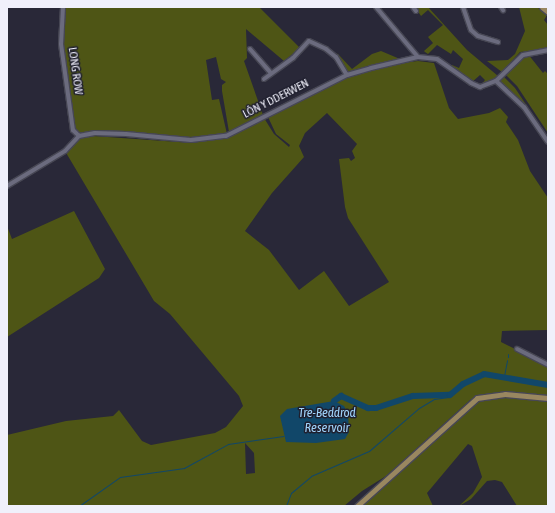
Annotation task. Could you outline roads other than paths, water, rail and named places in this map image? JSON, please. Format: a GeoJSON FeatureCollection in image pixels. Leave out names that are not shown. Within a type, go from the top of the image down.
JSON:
{"type":"FeatureCollection","features":[{"type":"Feature","properties":{"kind":"main road"},"geometry":{"type":"LineString","coordinates":[[542,7],[548,12]]}},
{"type":"Feature","properties":{"kind":"main road"},"geometry":{"type":"LineString","coordinates":[[357,506],[473,400],[486,396],[505,394],[548,398]]}},
{"type":"Feature","properties":{"kind":"street","name":"LONG ROW"},"geometry":{"type":"LineString","coordinates":[[64,7],[61,44],[73,130],[79,136]]}},
{"type":"Feature","properties":{"kind":"street"},"geometry":{"type":"LineString","coordinates":[[376,7],[418,57]]}},
{"type":"Feature","properties":{"kind":"street"},"geometry":{"type":"LineString","coordinates":[[463,7],[470,30],[478,36],[498,42]]}},
{"type":"Feature","properties":{"kind":"street"},"geometry":{"type":"LineString","coordinates":[[264,79],[293,58],[309,41],[326,49],[336,57],[346,75]]}},
{"type":"Feature","properties":{"kind":"street"},"geometry":{"type":"LineString","coordinates":[[250,49],[271,73]]}},
{"type":"Feature","properties":{"kind":"street"},"geometry":{"type":"LineString","coordinates":[[548,50],[523,55],[498,79],[524,107],[548,142]]}},
{"type":"Feature","properties":{"kind":"street","name":"LÔN Y DDERWEN"},"geometry":{"type":"LineString","coordinates":[[79,136],[94,133],[126,134],[191,140],[226,136],[346,75],[418,57],[437,59],[467,81],[480,87],[498,79]]}},
{"type":"Feature","properties":{"kind":"street"},"geometry":{"type":"LineString","coordinates":[[7,186],[65,151],[79,136]]}},
{"type":"Feature","properties":{"kind":"street"},"geometry":{"type":"LineString","coordinates":[[517,349],[548,365]]}},
{"type":"Feature","properties":{"kind":"water","name":"Tre-Beddrod Reservoir"},"geometry":{"type":"Polygon","coordinates":[[[334,401],[344,406],[348,413],[349,432],[345,439],[316,443],[286,442],[280,416],[287,409],[334,401]]]}},
{"type":"Feature","properties":{"kind":"waterway"},"geometry":{"type":"LineString","coordinates":[[504,376],[507,360]]}},
{"type":"Feature","properties":{"kind":"waterway"},"geometry":{"type":"LineString","coordinates":[[334,401],[341,396],[368,408],[376,408],[413,396],[450,395],[463,384],[484,374],[548,385]]}},
{"type":"Feature","properties":{"kind":"waterway"},"geometry":{"type":"LineString","coordinates":[[286,506],[291,493],[311,476],[369,451],[419,408],[434,399],[449,397]]}},
{"type":"Feature","properties":{"kind":"waterway"},"geometry":{"type":"LineString","coordinates":[[79,506],[120,477],[184,468],[228,444],[283,436]]}}]}
